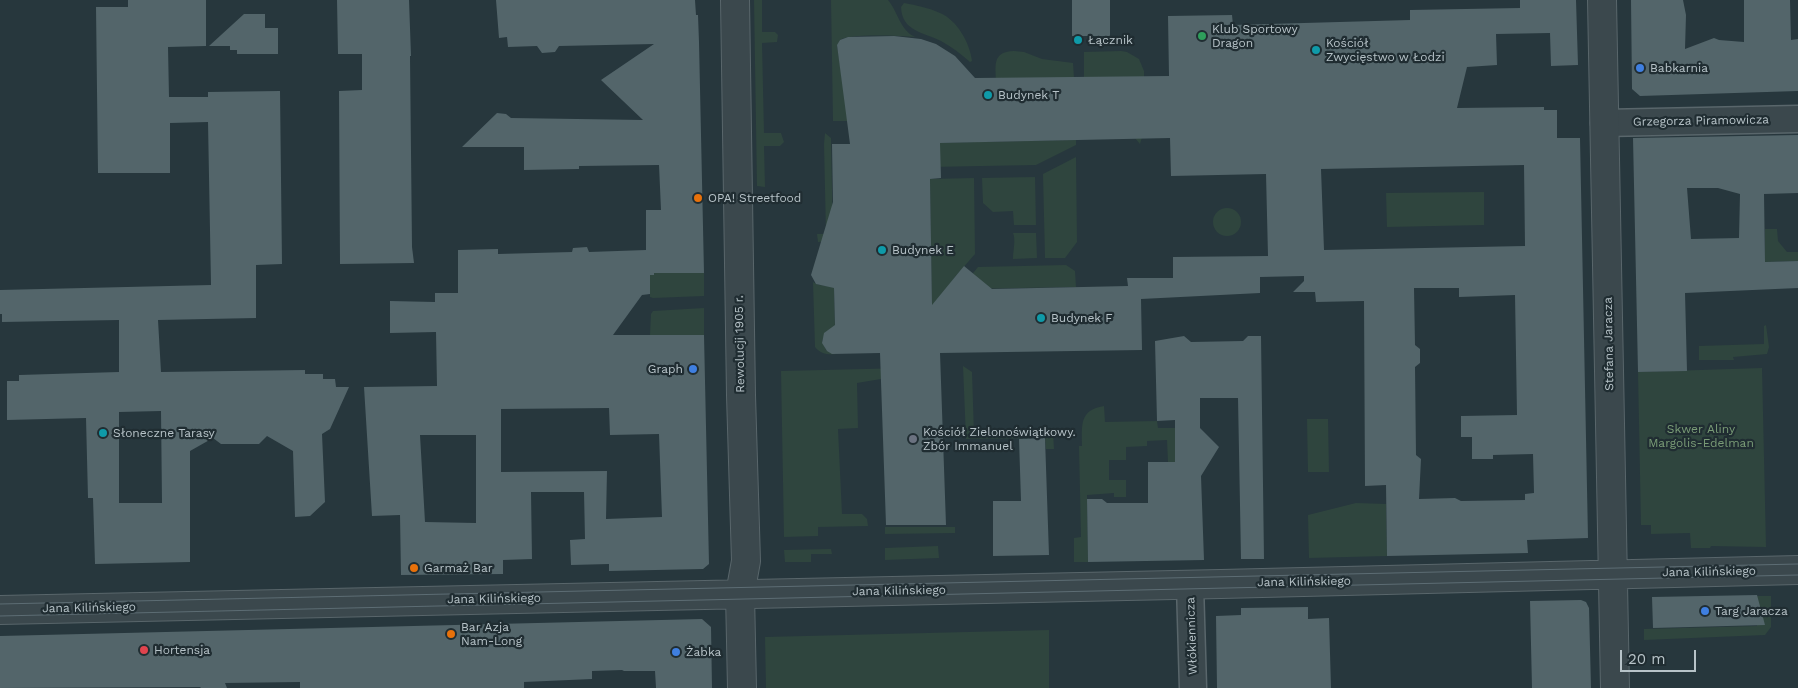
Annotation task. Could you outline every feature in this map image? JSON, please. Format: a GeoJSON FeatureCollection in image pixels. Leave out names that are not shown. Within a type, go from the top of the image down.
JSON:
{"type":"FeatureCollection","features":[{"type":"Feature","properties":{"kind":"street","name":"Rewolucji 1905 r."},"geometry":{"type":"LineString","coordinates":[[735,0],[741,396],[746,561],[740,594],[742,688]]}},
{"type":"Feature","properties":{"kind":"street","name":"Stefana Jaracza"},"geometry":{"type":"LineString","coordinates":[[1602,0],[1615,688]]}},
{"type":"Feature","properties":{"kind":"street","name":"Grzegorza Piramowicza"},"geometry":{"type":"LineString","coordinates":[[1604,124],[1798,119]]}},
{"type":"Feature","properties":{"kind":"street","name":"Jana Kilińskiego"},"geometry":{"type":"LineString","coordinates":[[0,610],[1798,570]]}},
{"type":"Feature","properties":{"kind":"street","name":"Włókiennicza"},"geometry":{"type":"LineString","coordinates":[[1190,585],[1193,688]]}},
{"type":"Feature","properties":{"kind":"green space"},"geometry":{"type":"Polygon","coordinates":[[[754,0],[762,0],[762,32],[775,32],[778,35],[777,42],[762,43],[764,133],[781,133],[784,142],[780,146],[764,146],[765,187],[757,186],[754,0]]]}},
{"type":"Feature","properties":{"kind":"green space"},"geometry":{"type":"Polygon","coordinates":[[[831,0],[888,0],[906,30],[915,37],[854,36],[840,40],[837,46],[849,121],[833,121],[831,0]]]}},
{"type":"Feature","properties":{"kind":"green space"},"geometry":{"type":"Polygon","coordinates":[[[904,3],[936,11],[952,21],[962,33],[969,47],[972,61],[970,62],[941,41],[915,30],[905,22],[901,7],[904,3]]]}},
{"type":"Feature","properties":{"kind":"green space"},"geometry":{"type":"Polygon","coordinates":[[[1014,51],[1024,52],[1042,59],[1073,63],[1074,78],[996,84],[996,61],[998,57],[1001,54],[1014,51]]]}},
{"type":"Feature","properties":{"kind":"green space"},"geometry":{"type":"Polygon","coordinates":[[[1084,52],[1127,52],[1139,59],[1144,71],[1145,127],[1140,144],[1084,78],[1084,52]]]}},
{"type":"Feature","properties":{"kind":"green space"},"geometry":{"type":"Polygon","coordinates":[[[825,133],[831,138],[833,241],[818,242],[817,234],[826,234],[825,133]]]}},
{"type":"Feature","properties":{"kind":"green space"},"geometry":{"type":"Polygon","coordinates":[[[1076,140],[1076,145],[1036,165],[929,167],[929,143],[1076,140]]]}},
{"type":"Feature","properties":{"kind":"green space"},"geometry":{"type":"Polygon","coordinates":[[[1076,157],[1077,242],[1065,258],[1045,258],[1043,174],[1076,157]]]}},
{"type":"Feature","properties":{"kind":"green space"},"geometry":{"type":"Polygon","coordinates":[[[1035,177],[1036,225],[1014,225],[1013,211],[993,212],[983,203],[982,178],[1035,177]]]}},
{"type":"Feature","properties":{"kind":"green space"},"geometry":{"type":"Polygon","coordinates":[[[974,178],[975,254],[955,277],[932,311],[930,179],[974,178]]]}},
{"type":"Feature","properties":{"kind":"green space"},"geometry":{"type":"Polygon","coordinates":[[[1484,192],[1484,225],[1387,227],[1386,193],[1484,192]]]}},
{"type":"Feature","properties":{"kind":"green space"},"geometry":{"type":"Polygon","coordinates":[[[1227,208],[1237,212],[1241,222],[1237,232],[1227,236],[1217,232],[1213,222],[1217,212],[1227,208]]]}},
{"type":"Feature","properties":{"kind":"green space"},"geometry":{"type":"Polygon","coordinates":[[[1765,229],[1777,229],[1778,241],[1787,252],[1798,252],[1798,261],[1765,262],[1765,229]]]}},
{"type":"Feature","properties":{"kind":"green space"},"geometry":{"type":"Polygon","coordinates":[[[1013,233],[1036,233],[1037,258],[1013,259],[1013,233]]]}},
{"type":"Feature","properties":{"kind":"green space"},"geometry":{"type":"Polygon","coordinates":[[[1066,265],[1075,271],[1076,287],[963,289],[965,283],[978,267],[1066,265]]]}},
{"type":"Feature","properties":{"kind":"green space"},"geometry":{"type":"Polygon","coordinates":[[[654,273],[704,273],[704,296],[650,297],[650,275],[654,275],[654,273]]]}},
{"type":"Feature","properties":{"kind":"green space"},"geometry":{"type":"Polygon","coordinates":[[[813,282],[819,285],[834,286],[835,328],[826,332],[822,341],[826,350],[837,354],[824,354],[815,347],[813,282]]]}},
{"type":"Feature","properties":{"kind":"green space"},"geometry":{"type":"Polygon","coordinates":[[[704,308],[704,335],[650,335],[651,314],[653,311],[704,308]]]}},
{"type":"Feature","properties":{"kind":"green space"},"geometry":{"type":"Polygon","coordinates":[[[1766,325],[1769,347],[1767,354],[1733,357],[1734,360],[1699,360],[1699,346],[1764,344],[1764,326],[1766,325]]]}},
{"type":"Feature","properties":{"kind":"green space"},"geometry":{"type":"Polygon","coordinates":[[[963,366],[972,372],[974,434],[1053,431],[1054,449],[1046,449],[1045,438],[966,439],[963,366]]]}},
{"type":"Feature","properties":{"kind":"green space"},"geometry":{"type":"Polygon","coordinates":[[[907,368],[881,370],[881,379],[857,383],[858,428],[838,429],[842,514],[862,514],[867,519],[868,526],[818,527],[818,536],[784,537],[781,371],[907,368]]]}},
{"type":"Feature","properties":{"kind":"green space","name":"Skwer Aliny Margolis-Edelman"},"geometry":{"type":"Polygon","coordinates":[[[1762,368],[1766,547],[1711,546],[1710,548],[1691,548],[1690,533],[1651,534],[1651,525],[1641,525],[1638,372],[1762,368]]]}},
{"type":"Feature","properties":{"kind":"green space"},"geometry":{"type":"Polygon","coordinates":[[[1104,406],[1105,422],[1157,421],[1158,428],[1175,428],[1175,462],[1168,462],[1167,440],[1147,441],[1147,446],[1126,447],[1126,460],[1109,460],[1109,480],[1126,480],[1126,497],[1114,497],[1114,493],[1087,495],[1088,562],[1074,562],[1074,538],[1081,537],[1079,446],[1082,446],[1082,425],[1090,411],[1104,406]]]}},
{"type":"Feature","properties":{"kind":"green space"},"geometry":{"type":"Polygon","coordinates":[[[1307,419],[1328,419],[1329,472],[1308,472],[1307,419]]]}},
{"type":"Feature","properties":{"kind":"green space"},"geometry":{"type":"Polygon","coordinates":[[[1356,503],[1386,504],[1387,556],[1309,558],[1308,515],[1356,503]]]}},
{"type":"Feature","properties":{"kind":"green space"},"geometry":{"type":"Polygon","coordinates":[[[885,527],[955,527],[955,533],[885,534],[885,527]]]}},
{"type":"Feature","properties":{"kind":"green space"},"geometry":{"type":"Polygon","coordinates":[[[938,546],[939,558],[885,560],[885,548],[938,546]]]}},
{"type":"Feature","properties":{"kind":"green space"},"geometry":{"type":"Polygon","coordinates":[[[831,549],[832,554],[811,554],[811,562],[785,562],[784,550],[831,549]]]}},
{"type":"Feature","properties":{"kind":"green space"},"geometry":{"type":"Polygon","coordinates":[[[1757,596],[1771,596],[1771,627],[1765,635],[1644,640],[1644,629],[1757,626],[1757,596]]]}},
{"type":"Feature","properties":{"kind":"green space"},"geometry":{"type":"Polygon","coordinates":[[[1049,630],[1049,688],[766,688],[765,637],[1049,630]]]}},
{"type":"Feature","properties":{"kind":"building"},"geometry":{"type":"Polygon","coordinates":[[[128,0],[206,0],[206,46],[168,47],[169,97],[208,97],[208,92],[280,91],[282,264],[256,265],[256,318],[158,320],[161,372],[305,370],[305,374],[323,374],[323,379],[335,379],[336,387],[349,387],[330,429],[322,434],[325,502],[310,516],[295,517],[293,451],[267,436],[259,444],[221,444],[213,438],[190,451],[190,562],[95,564],[93,498],[88,498],[86,418],[7,420],[7,381],[19,381],[19,375],[119,372],[119,320],[2,322],[0,290],[211,285],[208,122],[170,123],[170,173],[98,173],[96,7],[128,7],[128,0]],[[161,411],[119,412],[119,503],[162,503],[161,411]]]}},
{"type":"Feature","properties":{"kind":"building"},"geometry":{"type":"Polygon","coordinates":[[[337,0],[409,0],[412,247],[414,263],[340,264],[339,91],[362,90],[362,54],[338,54],[337,0]]]}},
{"type":"Feature","properties":{"kind":"building"},"geometry":{"type":"Polygon","coordinates":[[[496,0],[695,0],[696,15],[698,15],[699,42],[704,273],[654,273],[654,275],[650,275],[650,294],[642,295],[613,335],[704,335],[709,564],[703,569],[609,571],[609,564],[571,565],[570,540],[585,539],[584,492],[531,492],[532,559],[503,560],[503,574],[401,575],[400,515],[372,516],[364,387],[437,386],[436,332],[390,333],[390,301],[435,302],[435,293],[458,293],[458,250],[498,249],[498,254],[572,252],[573,248],[587,247],[589,252],[646,250],[646,210],[661,210],[659,165],[579,166],[579,169],[524,170],[524,147],[462,147],[497,113],[506,114],[511,118],[643,120],[601,80],[654,44],[559,46],[555,52],[542,53],[537,46],[508,47],[507,37],[499,38],[496,0]],[[609,408],[501,409],[501,472],[607,471],[606,519],[662,517],[659,434],[610,435],[609,408]],[[420,435],[425,522],[476,523],[476,435],[420,435]]]}},
{"type":"Feature","properties":{"kind":"building"},"geometry":{"type":"Polygon","coordinates":[[[1072,0],[1110,0],[1110,36],[1072,36],[1072,0]]]}},
{"type":"Feature","properties":{"kind":"building"},"geometry":{"type":"Polygon","coordinates":[[[1520,0],[1576,0],[1578,65],[1551,66],[1550,33],[1496,34],[1497,65],[1467,67],[1457,108],[1544,107],[1544,110],[1557,110],[1557,138],[1580,138],[1588,538],[1527,540],[1528,553],[1387,556],[1386,485],[1365,486],[1364,301],[1316,302],[1315,292],[1293,292],[1304,281],[1304,276],[1260,277],[1260,293],[1141,299],[1142,350],[940,353],[946,525],[886,525],[880,353],[832,354],[827,351],[822,343],[824,333],[835,325],[834,288],[816,284],[811,275],[833,202],[832,144],[850,144],[837,45],[840,40],[848,37],[894,36],[921,39],[936,44],[955,56],[975,78],[1169,76],[1168,16],[1232,15],[1233,25],[1410,20],[1410,10],[1520,8],[1520,0]],[[1170,138],[940,143],[941,178],[930,179],[932,305],[964,266],[992,289],[1128,286],[1127,278],[1173,278],[1173,257],[1268,256],[1266,174],[1171,176],[1170,138]],[[1524,165],[1321,169],[1324,250],[1525,246],[1524,165]],[[1414,288],[1415,345],[1420,349],[1420,363],[1415,367],[1416,455],[1421,459],[1419,499],[1455,498],[1461,501],[1525,500],[1525,494],[1534,493],[1533,454],[1493,455],[1493,459],[1472,459],[1472,437],[1461,437],[1461,416],[1517,415],[1515,295],[1459,297],[1459,288],[1414,288]]]}},
{"type":"Feature","properties":{"kind":"building"},"geometry":{"type":"Polygon","coordinates":[[[1631,0],[1683,0],[1686,15],[1685,49],[1714,38],[1744,42],[1744,0],[1790,0],[1791,40],[1798,39],[1798,91],[1640,96],[1632,89],[1631,0]]]}},
{"type":"Feature","properties":{"kind":"building"},"geometry":{"type":"Polygon","coordinates":[[[244,14],[265,14],[265,28],[278,28],[278,54],[237,54],[237,50],[230,50],[230,46],[209,46],[244,14]]]}},
{"type":"Feature","properties":{"kind":"building"},"geometry":{"type":"Polygon","coordinates":[[[1798,135],[1798,193],[1764,194],[1765,262],[1798,261],[1798,288],[1685,293],[1687,371],[1638,372],[1633,138],[1798,135]],[[1687,188],[1691,239],[1739,238],[1740,194],[1718,188],[1687,188]]]}},
{"type":"Feature","properties":{"kind":"building"},"geometry":{"type":"Polygon","coordinates":[[[1184,336],[1191,342],[1243,341],[1248,336],[1261,336],[1264,559],[1241,559],[1238,398],[1200,398],[1200,428],[1219,447],[1201,476],[1204,560],[1088,562],[1087,499],[1102,499],[1107,503],[1148,503],[1148,462],[1175,462],[1175,420],[1157,421],[1155,341],[1184,336]]]}},
{"type":"Feature","properties":{"kind":"building"},"geometry":{"type":"Polygon","coordinates":[[[1045,438],[1049,555],[993,556],[993,501],[1021,501],[1019,439],[1045,438]]]}},
{"type":"Feature","properties":{"kind":"building","name":"Targ Jaracza"},"geometry":{"type":"Polygon","coordinates":[[[1757,595],[1765,625],[1653,628],[1652,597],[1757,595]]]}},
{"type":"Feature","properties":{"kind":"building"},"geometry":{"type":"Polygon","coordinates":[[[1581,600],[1586,602],[1589,608],[1591,688],[1532,688],[1530,601],[1581,600]]]}},
{"type":"Feature","properties":{"kind":"building"},"geometry":{"type":"Polygon","coordinates":[[[1308,607],[1308,619],[1329,618],[1331,688],[1217,688],[1216,616],[1241,615],[1241,608],[1308,607]]]}},
{"type":"Feature","properties":{"kind":"building"},"geometry":{"type":"Polygon","coordinates":[[[702,619],[711,627],[712,688],[656,688],[655,671],[622,670],[592,671],[592,679],[524,682],[524,688],[300,688],[300,682],[225,683],[227,688],[0,688],[0,636],[702,619]]]}},
{"type":"Feature","properties":{"kind":"tram line"},"geometry":{"type":"LineString","coordinates":[[0,604],[1798,564]]}},
{"type":"Feature","properties":{"kind":"tram line"},"geometry":{"type":"LineString","coordinates":[[0,616],[1798,575]]}},
{"type":"Feature","properties":{"kind":"place","name":"Klub Sportowy Dragon"},"geometry":{"type":"Point","coordinates":[1202,36]}},
{"type":"Feature","properties":{"kind":"place","name":"Łącznik"},"geometry":{"type":"Point","coordinates":[1078,40]}},
{"type":"Feature","properties":{"kind":"place","name":"Kościół Zwycięstwo w Łodzi"},"geometry":{"type":"Point","coordinates":[1316,50]}},
{"type":"Feature","properties":{"kind":"place","name":"Babkarnia"},"geometry":{"type":"Point","coordinates":[1640,68]}},
{"type":"Feature","properties":{"kind":"place","name":"Budynek T"},"geometry":{"type":"Point","coordinates":[988,95]}},
{"type":"Feature","properties":{"kind":"place","name":"OPA! Streetfood"},"geometry":{"type":"Point","coordinates":[698,198]}},
{"type":"Feature","properties":{"kind":"place","name":"Budynek E"},"geometry":{"type":"Point","coordinates":[882,250]}},
{"type":"Feature","properties":{"kind":"place","name":"Budynek F"},"geometry":{"type":"Point","coordinates":[1041,318]}},
{"type":"Feature","properties":{"kind":"place","name":"Graph"},"geometry":{"type":"Point","coordinates":[693,369]}},
{"type":"Feature","properties":{"kind":"place","name":"Słoneczne Tarasy"},"geometry":{"type":"Point","coordinates":[103,433]}},
{"type":"Feature","properties":{"kind":"place","name":"Kościół Zielonoświątkowy. Zbór Immanuel"},"geometry":{"type":"Point","coordinates":[913,439]}},
{"type":"Feature","properties":{"kind":"place","name":"Garmaż Bar"},"geometry":{"type":"Point","coordinates":[414,568]}},
{"type":"Feature","properties":{"kind":"place","name":"Targ Jaracza"},"geometry":{"type":"Point","coordinates":[1705,611]}},
{"type":"Feature","properties":{"kind":"place","name":"Bar Azja Nam-Long"},"geometry":{"type":"Point","coordinates":[451,634]}},
{"type":"Feature","properties":{"kind":"place","name":"Hortensja"},"geometry":{"type":"Point","coordinates":[144,650]}},
{"type":"Feature","properties":{"kind":"place","name":"Żabka"},"geometry":{"type":"Point","coordinates":[676,652]}}]}
